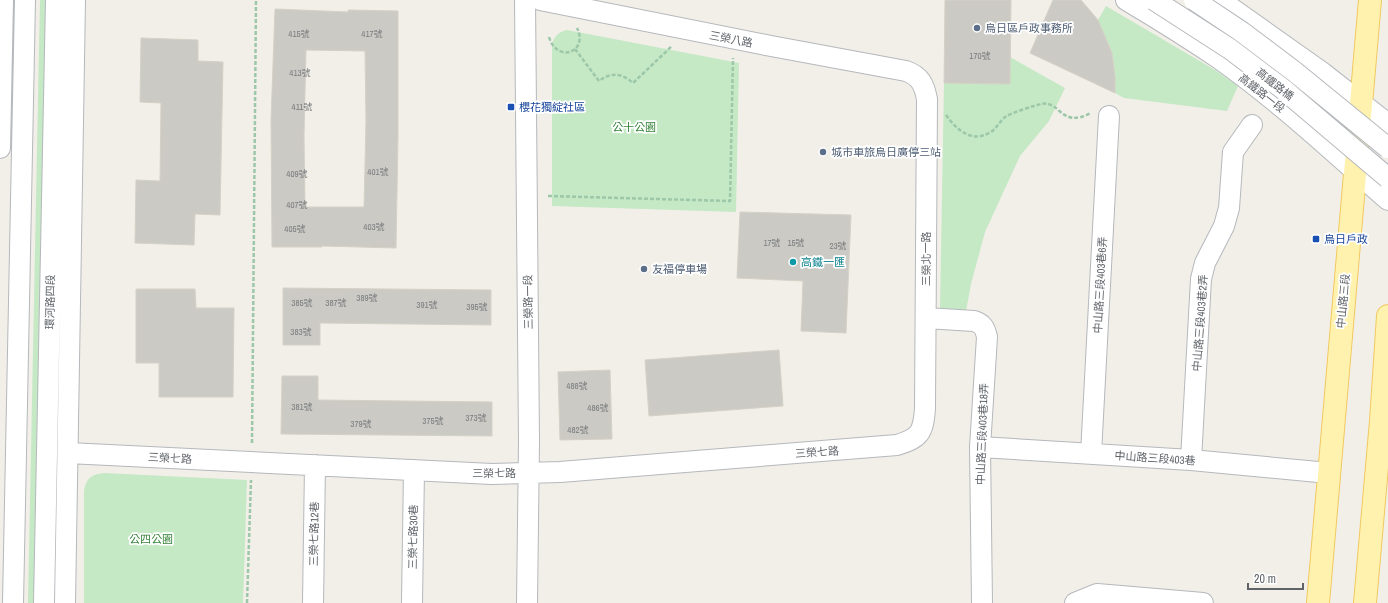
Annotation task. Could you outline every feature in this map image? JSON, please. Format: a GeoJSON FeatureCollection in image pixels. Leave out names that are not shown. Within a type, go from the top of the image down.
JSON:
{"type":"FeatureCollection","features":[{"type":"Feature","properties":{"kind":"main road","name":"中山路三段"},"geometry":{"type":"LineString","coordinates":[[1318,603],[1370,0]]}},
{"type":"Feature","properties":{"kind":"main road"},"geometry":{"type":"LineString","coordinates":[[1365,603],[1381,421],[1388,316]]}},
{"type":"Feature","properties":{"kind":"street"},"geometry":{"type":"LineString","coordinates":[[0,148],[3,0]]}},
{"type":"Feature","properties":{"kind":"street"},"geometry":{"type":"LineString","coordinates":[[13,603],[25,0]]}},
{"type":"Feature","properties":{"kind":"street","name":"環河路四段"},"geometry":{"type":"LineString","coordinates":[[44,603],[56,0]]}},
{"type":"Feature","properties":{"kind":"street","name":"環河路四段"},"geometry":{"type":"LineString","coordinates":[[65,603],[75,0]]}},
{"type":"Feature","properties":{"kind":"street","name":"三榮路一段"},"geometry":{"type":"LineString","coordinates":[[524,0],[528,473],[527,603]]}},
{"type":"Feature","properties":{"kind":"street","name":"三榮八路"},"geometry":{"type":"LineString","coordinates":[[540,0],[906,71],[914,74],[921,80]]}},
{"type":"Feature","properties":{"kind":"street","name":"高鐵路一段"},"geometry":{"type":"LineString","coordinates":[[1126,0],[1162,21],[1221,60],[1272,100],[1388,200]]}},
{"type":"Feature","properties":{"kind":"street","name":"高鐵路橋"},"geometry":{"type":"LineString","coordinates":[[1154,0],[1230,50],[1283,89],[1388,178]]}},
{"type":"Feature","properties":{"kind":"street","name":"高鐵路橋"},"geometry":{"type":"LineString","coordinates":[[1194,0],[1260,46],[1388,148]]}},
{"type":"Feature","properties":{"kind":"street"},"geometry":{"type":"LineString","coordinates":[[1220,0],[1323,73],[1388,124]]}},
{"type":"Feature","properties":{"kind":"street","name":"三榮北一路"},"geometry":{"type":"LineString","coordinates":[[918,436],[924,423],[925,409],[926,318],[927,99],[921,80]]}},
{"type":"Feature","properties":{"kind":"street","name":"中山路三段403巷6弄"},"geometry":{"type":"LineString","coordinates":[[1091,454],[1109,116]]}},
{"type":"Feature","properties":{"kind":"street","name":"中山路三段403巷2弄"},"geometry":{"type":"LineString","coordinates":[[1191,460],[1201,279],[1205,263],[1226,220],[1229,208],[1233,152],[1252,125]]}},
{"type":"Feature","properties":{"kind":"street","name":"中山路三段403巷18弄"},"geometry":{"type":"LineString","coordinates":[[926,318],[974,321],[984,326],[986,331],[987,337],[980,447],[982,603]]}},
{"type":"Feature","properties":{"kind":"street","name":"三榮七路"},"geometry":{"type":"LineString","coordinates":[[68,453],[492,474],[560,472],[897,445],[908,442],[918,436]]}},
{"type":"Feature","properties":{"kind":"street","name":"中山路三段403巷"},"geometry":{"type":"LineString","coordinates":[[980,447],[1191,460],[1329,473]]}},
{"type":"Feature","properties":{"kind":"street","name":"三榮七路12巷"},"geometry":{"type":"LineString","coordinates":[[313,603],[315,465]]}},
{"type":"Feature","properties":{"kind":"street","name":"三榮七路30巷"},"geometry":{"type":"LineString","coordinates":[[412,603],[414,470]]}},
{"type":"Feature","properties":{"kind":"street"},"geometry":{"type":"LineString","coordinates":[[1076,603],[1097,599],[1203,603]]}},
{"type":"Feature","properties":{"kind":"path"},"geometry":{"type":"LineString","coordinates":[[252,447],[256,0]]}},
{"type":"Feature","properties":{"kind":"path"},"geometry":{"type":"LineString","coordinates":[[548,37],[556,50],[562,53],[575,50],[581,40],[580,33],[577,28]]}},
{"type":"Feature","properties":{"kind":"path"},"geometry":{"type":"LineString","coordinates":[[575,50],[599,81],[604,77],[618,74],[628,78],[633,83],[673,46]]}},
{"type":"Feature","properties":{"kind":"path"},"geometry":{"type":"LineString","coordinates":[[548,196],[730,201],[733,58]]}},
{"type":"Feature","properties":{"kind":"path"},"geometry":{"type":"LineString","coordinates":[[943,111],[952,123],[962,132],[972,136],[981,136],[990,133],[998,126],[1004,117],[1040,104],[1048,103],[1054,106],[1066,117],[1076,118],[1095,111],[1103,111],[1109,116]]}},
{"type":"Feature","properties":{"kind":"path"},"geometry":{"type":"LineString","coordinates":[[247,603],[252,475]]}},
{"type":"Feature","properties":{"kind":"green space"},"geometry":{"type":"Polygon","coordinates":[[[40,0],[49,0],[37,603],[28,603],[40,0]]]}},
{"type":"Feature","properties":{"kind":"green space"},"geometry":{"type":"Polygon","coordinates":[[[1106,6],[1215,70],[1238,86],[1227,111],[1124,98],[1115,93],[1112,53],[1098,20],[1106,6]]]}},
{"type":"Feature","properties":{"kind":"green space","name":"公十公園"},"geometry":{"type":"Polygon","coordinates":[[[567,30],[739,63],[736,212],[552,206],[552,47],[556,36],[567,30]]]}},
{"type":"Feature","properties":{"kind":"green space"},"geometry":{"type":"Polygon","coordinates":[[[1010,57],[1065,88],[1049,121],[1020,156],[985,232],[971,284],[966,311],[940,309],[944,83],[1010,84],[1010,57]]]}},
{"type":"Feature","properties":{"kind":"green space","name":"公四公園"},"geometry":{"type":"Polygon","coordinates":[[[104,473],[247,480],[243,603],[84,603],[84,491],[86,483],[90,478],[96,474],[104,473]]]}},
{"type":"Feature","properties":{"kind":"building","name":"烏日區戶政事務所"},"geometry":{"type":"Polygon","coordinates":[[[945,0],[1011,0],[1010,84],[944,83],[945,0]]]}},
{"type":"Feature","properties":{"kind":"building"},"geometry":{"type":"Polygon","coordinates":[[[1053,0],[1081,0],[1098,20],[1112,53],[1115,93],[1030,53],[1053,0]]]}},
{"type":"Feature","properties":{"kind":"building"},"geometry":{"type":"Polygon","coordinates":[[[275,9],[348,12],[348,10],[398,11],[396,248],[322,246],[272,247],[271,120],[275,9]],[[306,50],[304,136],[305,207],[364,207],[366,121],[365,51],[306,50]]]}},
{"type":"Feature","properties":{"kind":"building"},"geometry":{"type":"Polygon","coordinates":[[[141,38],[198,40],[198,61],[223,62],[220,215],[195,214],[194,245],[135,243],[136,180],[160,181],[161,103],[140,102],[141,38]]]}},
{"type":"Feature","properties":{"kind":"building","name":"高鐵一匯"},"geometry":{"type":"Polygon","coordinates":[[[740,212],[851,215],[846,333],[801,331],[803,281],[737,278],[740,212]]]}},
{"type":"Feature","properties":{"kind":"building"},"geometry":{"type":"Polygon","coordinates":[[[283,288],[491,290],[491,325],[320,323],[320,345],[283,345],[283,288]]]}},
{"type":"Feature","properties":{"kind":"building"},"geometry":{"type":"Polygon","coordinates":[[[136,289],[195,289],[196,308],[234,308],[233,397],[159,397],[159,363],[136,363],[136,289]]]}},
{"type":"Feature","properties":{"kind":"building"},"geometry":{"type":"Polygon","coordinates":[[[779,350],[783,406],[649,416],[645,360],[779,350]]]}},
{"type":"Feature","properties":{"kind":"building"},"geometry":{"type":"Polygon","coordinates":[[[610,370],[612,439],[560,440],[558,372],[610,370]]]}},
{"type":"Feature","properties":{"kind":"building"},"geometry":{"type":"Polygon","coordinates":[[[282,376],[318,376],[318,400],[492,402],[492,436],[281,434],[282,376]]]}},
{"type":"Feature","properties":{"kind":"place","name":"烏日區戶政事務所"},"geometry":{"type":"Point","coordinates":[977,28]}},
{"type":"Feature","properties":{"kind":"place","name":"櫻花獨綻社區"},"geometry":{"type":"Point","coordinates":[511,107]}},
{"type":"Feature","properties":{"kind":"place","name":"城市車旅烏日廣停三站"},"geometry":{"type":"Point","coordinates":[823,152]}},
{"type":"Feature","properties":{"kind":"place","name":"烏日戶政"},"geometry":{"type":"Point","coordinates":[1316,239]}},
{"type":"Feature","properties":{"kind":"place","name":"高鐵一匯"},"geometry":{"type":"Point","coordinates":[793,262]}},
{"type":"Feature","properties":{"kind":"place","name":"友福停車場"},"geometry":{"type":"Point","coordinates":[644,269]}}]}
